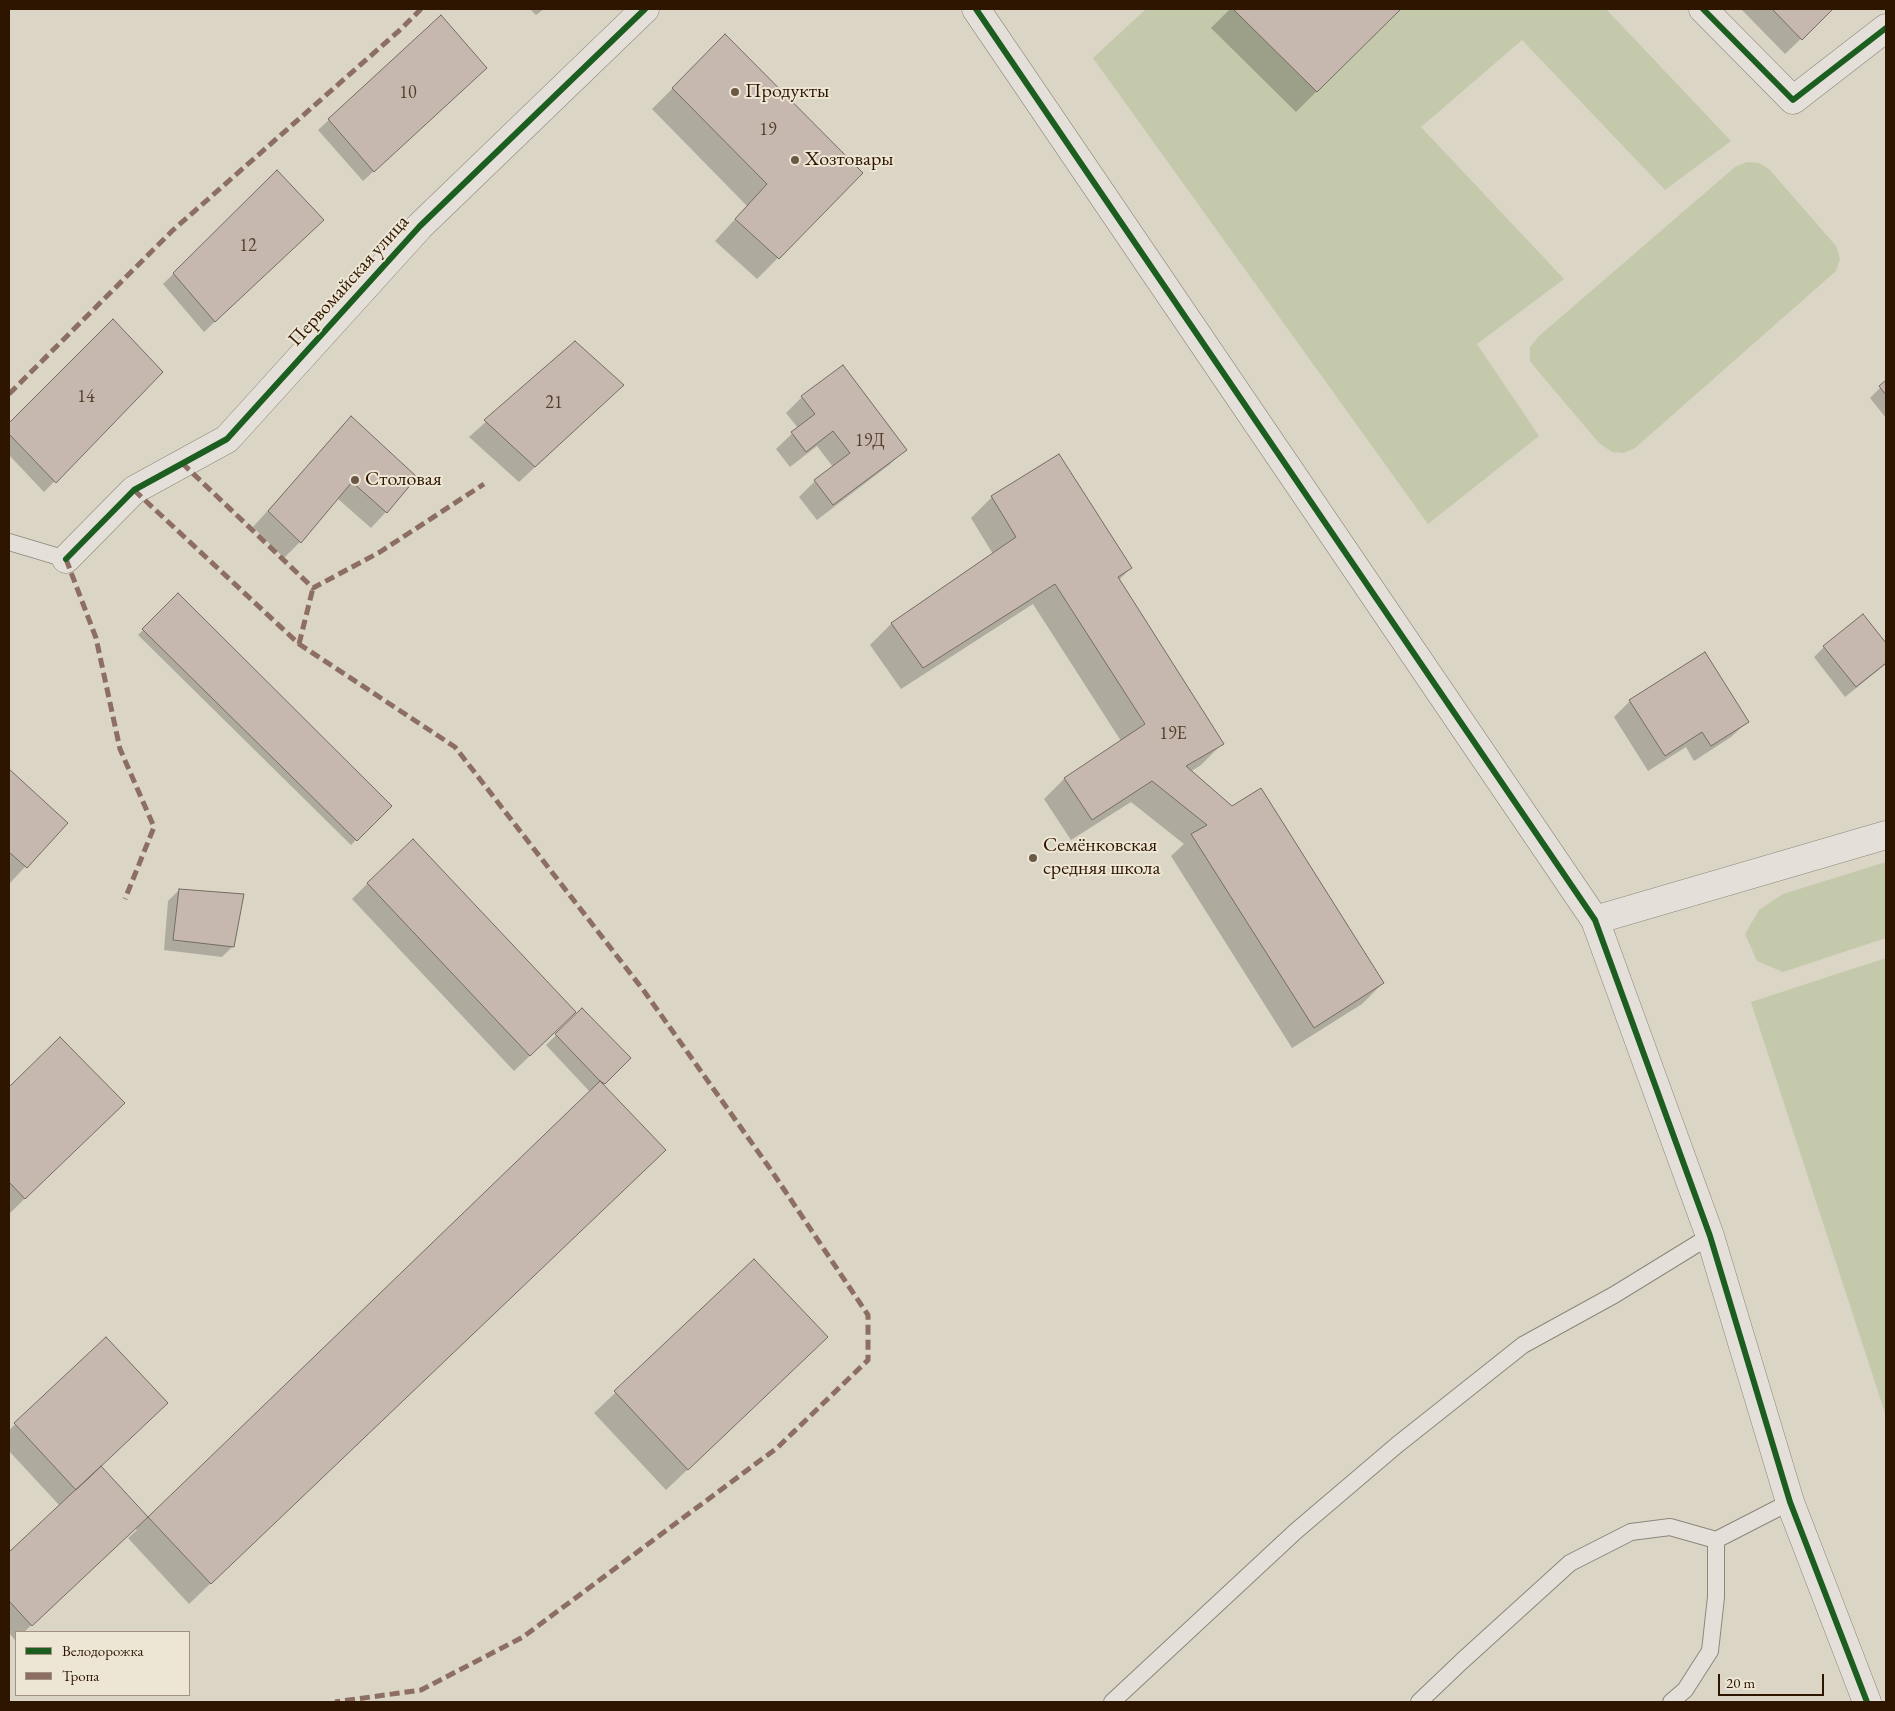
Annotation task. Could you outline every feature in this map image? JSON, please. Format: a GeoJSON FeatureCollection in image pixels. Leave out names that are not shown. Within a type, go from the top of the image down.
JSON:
{"type":"FeatureCollection","features":[{"type":"Feature","properties":{"kind":"street","name":"Первомайская улица"},"geometry":{"type":"LineString","coordinates":[[66,559],[134,490],[226,439],[420,226],[645,9]]}},
{"type":"Feature","properties":{"kind":"street"},"geometry":{"type":"LineString","coordinates":[[976,9],[1595,920],[1710,1236],[1790,1502],[1867,1702]]}},
{"type":"Feature","properties":{"kind":"street"},"geometry":{"type":"LineString","coordinates":[[1704,9],[1793,100],[1886,28]]}},
{"type":"Feature","properties":{"kind":"street"},"geometry":{"type":"LineString","coordinates":[[1595,920],[1886,835]]}},
{"type":"Feature","properties":{"kind":"lane"},"geometry":{"type":"LineString","coordinates":[[9,542],[66,559]]}},
{"type":"Feature","properties":{"kind":"lane"},"geometry":{"type":"LineString","coordinates":[[1112,1702],[1296,1531],[1397,1445],[1523,1345],[1614,1295],[1710,1236]]}},
{"type":"Feature","properties":{"kind":"lane"},"geometry":{"type":"LineString","coordinates":[[1419,1702],[1570,1563],[1631,1532],[1670,1527],[1716,1540],[1790,1502]]}},
{"type":"Feature","properties":{"kind":"lane"},"geometry":{"type":"LineString","coordinates":[[1671,1702],[1686,1690],[1710,1651],[1716,1597],[1716,1540]]}},
{"type":"Feature","properties":{"kind":"green space"},"geometry":{"type":"Polygon","coordinates":[[[1146,9],[1606,9],[1731,141],[1665,190],[1522,40],[1421,127],[1564,279],[1477,344],[1539,436],[1428,524],[1093,58],[1146,9]]]}},
{"type":"Feature","properties":{"kind":"green space"},"geometry":{"type":"Polygon","coordinates":[[[1747,162],[1759,163],[1769,169],[1836,246],[1840,259],[1836,271],[1635,448],[1624,453],[1612,452],[1599,443],[1530,361],[1530,347],[1539,336],[1735,167],[1747,162]]]}},
{"type":"Feature","properties":{"kind":"green space"},"geometry":{"type":"Polygon","coordinates":[[[1886,862],[1886,938],[1783,972],[1757,961],[1745,934],[1759,910],[1783,894],[1886,862]]]}},
{"type":"Feature","properties":{"kind":"green space"},"geometry":{"type":"Polygon","coordinates":[[[1886,958],[1886,1413],[1885,1413],[1751,1002],[1886,958]]]}},
{"type":"Feature","properties":{"kind":"building"},"geometry":{"type":"Polygon","coordinates":[[[1233,9],[1401,9],[1317,92],[1233,9]]]}},
{"type":"Feature","properties":{"kind":"building"},"geometry":{"type":"Polygon","coordinates":[[[1772,9],[1833,9],[1802,40],[1772,9]]]}},
{"type":"Feature","properties":{"kind":"building"},"geometry":{"type":"Polygon","coordinates":[[[441,15],[487,68],[374,172],[328,119],[441,15]]]}},
{"type":"Feature","properties":{"kind":"building"},"geometry":{"type":"Polygon","coordinates":[[[725,34],[863,173],[779,259],[735,219],[767,184],[672,88],[725,34]]]}},
{"type":"Feature","properties":{"kind":"building"},"geometry":{"type":"Polygon","coordinates":[[[277,170],[324,220],[215,322],[173,273],[277,170]]]}},
{"type":"Feature","properties":{"kind":"building"},"geometry":{"type":"Polygon","coordinates":[[[113,319],[163,372],[56,483],[9,434],[9,423],[113,319]]]}},
{"type":"Feature","properties":{"kind":"building"},"geometry":{"type":"Polygon","coordinates":[[[575,341],[624,385],[535,467],[484,420],[575,341]]]}},
{"type":"Feature","properties":{"kind":"building"},"geometry":{"type":"Polygon","coordinates":[[[843,365],[907,450],[833,505],[814,480],[850,453],[833,431],[806,452],[791,432],[815,414],[801,396],[843,365]]]}},
{"type":"Feature","properties":{"kind":"building"},"geometry":{"type":"Polygon","coordinates":[[[1886,380],[1886,395],[1879,386],[1886,380]]]}},
{"type":"Feature","properties":{"kind":"building","name":"Столовая"},"geometry":{"type":"Polygon","coordinates":[[[351,416],[417,477],[387,513],[352,482],[301,543],[268,511],[351,416]]]}},
{"type":"Feature","properties":{"kind":"building"},"geometry":{"type":"Polygon","coordinates":[[[1059,454],[1132,568],[1118,577],[1224,744],[1186,766],[1232,806],[1261,788],[1384,983],[1314,1028],[1191,834],[1207,825],[1152,781],[1092,820],[1064,778],[1145,724],[1055,584],[923,668],[891,623],[1016,537],[991,496],[1059,454]]]}},
{"type":"Feature","properties":{"kind":"building"},"geometry":{"type":"Polygon","coordinates":[[[178,593],[392,806],[357,841],[142,629],[178,593]]]}},
{"type":"Feature","properties":{"kind":"building"},"geometry":{"type":"Polygon","coordinates":[[[1863,614],[1886,643],[1886,663],[1856,687],[1823,646],[1863,614]]]}},
{"type":"Feature","properties":{"kind":"building"},"geometry":{"type":"Polygon","coordinates":[[[1705,652],[1749,722],[1711,746],[1702,732],[1665,756],[1629,700],[1705,652]]]}},
{"type":"Feature","properties":{"kind":"building"},"geometry":{"type":"Polygon","coordinates":[[[9,769],[68,823],[27,868],[9,852],[9,769]]]}},
{"type":"Feature","properties":{"kind":"building"},"geometry":{"type":"Polygon","coordinates":[[[413,839],[576,1012],[530,1056],[367,883],[413,839]]]}},
{"type":"Feature","properties":{"kind":"building"},"geometry":{"type":"Polygon","coordinates":[[[179,889],[244,894],[234,947],[173,940],[179,889]]]}},
{"type":"Feature","properties":{"kind":"building"},"geometry":{"type":"Polygon","coordinates":[[[582,1008],[631,1058],[605,1084],[555,1034],[582,1008]]]}},
{"type":"Feature","properties":{"kind":"building"},"geometry":{"type":"Polygon","coordinates":[[[60,1037],[125,1103],[25,1199],[9,1182],[9,1087],[60,1037]]]}},
{"type":"Feature","properties":{"kind":"building"},"geometry":{"type":"Polygon","coordinates":[[[600,1081],[666,1150],[211,1584],[148,1517],[600,1081]]]}},
{"type":"Feature","properties":{"kind":"building"},"geometry":{"type":"Polygon","coordinates":[[[754,1259],[828,1337],[688,1470],[614,1391],[754,1259]]]}},
{"type":"Feature","properties":{"kind":"building"},"geometry":{"type":"Polygon","coordinates":[[[106,1337],[168,1403],[76,1490],[14,1423],[106,1337]]]}},
{"type":"Feature","properties":{"kind":"building"},"geometry":{"type":"Polygon","coordinates":[[[101,1466],[148,1517],[32,1626],[9,1601],[9,1552],[101,1466]]]}},
{"type":"Feature","properties":{"kind":"marked path"},"geometry":{"type":"LineString","coordinates":[[9,394],[172,231],[401,29],[421,9]]}},
{"type":"Feature","properties":{"kind":"marked path"},"geometry":{"type":"LineString","coordinates":[[182,463],[313,588],[380,552],[484,484]]}},
{"type":"Feature","properties":{"kind":"marked path"},"geometry":{"type":"LineString","coordinates":[[134,490],[299,644],[455,747],[644,991],[771,1170],[868,1315],[868,1360],[777,1448],[523,1637],[421,1690],[335,1702]]}},
{"type":"Feature","properties":{"kind":"marked path"},"geometry":{"type":"LineString","coordinates":[[66,559],[96,638],[120,749],[154,827],[125,899]]}},
{"type":"Feature","properties":{"kind":"marked path"},"geometry":{"type":"LineString","coordinates":[[299,644],[313,588]]}},
{"type":"Feature","properties":{"kind":"cycle path"},"geometry":{"type":"LineString","coordinates":[[66,559],[134,490],[227,439],[420,226],[645,9]]}},
{"type":"Feature","properties":{"kind":"cycle path"},"geometry":{"type":"LineString","coordinates":[[976,9],[1595,920],[1710,1236],[1790,1502],[1867,1702]]}},
{"type":"Feature","properties":{"kind":"cycle path"},"geometry":{"type":"LineString","coordinates":[[1703,9],[1793,100],[1886,28]]}},
{"type":"Feature","properties":{"kind":"place","name":"Продукты"},"geometry":{"type":"Point","coordinates":[735,92]}},
{"type":"Feature","properties":{"kind":"place","name":"Хозтовары"},"geometry":{"type":"Point","coordinates":[795,160]}},
{"type":"Feature","properties":{"kind":"place","name":"Столовая"},"geometry":{"type":"Point","coordinates":[355,480]}},
{"type":"Feature","properties":{"kind":"place","name":"Семёнковская средняя школа"},"geometry":{"type":"Point","coordinates":[1033,858]}}]}
